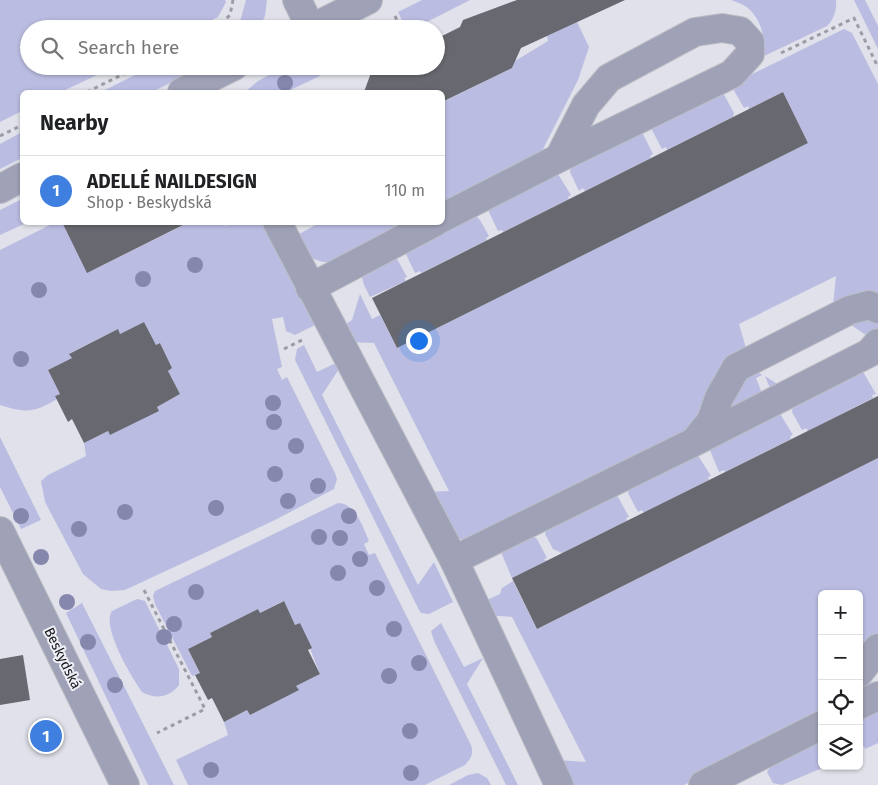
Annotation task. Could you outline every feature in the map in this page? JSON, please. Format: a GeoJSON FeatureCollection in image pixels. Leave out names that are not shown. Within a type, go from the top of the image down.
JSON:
{"type":"FeatureCollection","features":[{"type":"Feature","properties":{"kind":"street"},"geometry":{"type":"LineString","coordinates":[[297,0],[307,20]]}},
{"type":"Feature","properties":{"kind":"street"},"geometry":{"type":"LineString","coordinates":[[327,20],[368,0]]}},
{"type":"Feature","properties":{"kind":"street"},"geometry":{"type":"LineString","coordinates":[[445,216],[559,158],[732,74],[750,54],[750,42],[740,31],[722,28],[695,32],[609,78],[586,105],[559,158]]}},
{"type":"Feature","properties":{"kind":"street"},"geometry":{"type":"LineString","coordinates":[[198,89],[220,75]]}},
{"type":"Feature","properties":{"kind":"street"},"geometry":{"type":"LineString","coordinates":[[0,189],[20,178]]}},
{"type":"Feature","properties":{"kind":"street"},"geometry":{"type":"LineString","coordinates":[[278,225],[454,560],[559,785]]}},
{"type":"Feature","properties":{"kind":"street"},"geometry":{"type":"LineString","coordinates":[[310,288],[429,225]]}},
{"type":"Feature","properties":{"kind":"street"},"geometry":{"type":"LineString","coordinates":[[694,442],[711,421],[719,398],[736,368],[850,310],[869,306],[878,309]]}},
{"type":"Feature","properties":{"kind":"street"},"geometry":{"type":"LineString","coordinates":[[454,560],[694,442],[869,353],[878,344]]}},
{"type":"Feature","properties":{"kind":"street","name":"Beskydská"},"geometry":{"type":"LineString","coordinates":[[0,532],[125,785]]}},
{"type":"Feature","properties":{"kind":"street"},"geometry":{"type":"LineString","coordinates":[[863,668],[878,648]]}},
{"type":"Feature","properties":{"kind":"street"},"geometry":{"type":"LineString","coordinates":[[863,703],[878,696]]}},
{"type":"Feature","properties":{"kind":"street"},"geometry":{"type":"LineString","coordinates":[[703,785],[818,727]]}},
{"type":"Feature","properties":{"kind":"path"},"geometry":{"type":"LineString","coordinates":[[225,20],[230,15],[233,0]]}},
{"type":"Feature","properties":{"kind":"path"},"geometry":{"type":"LineString","coordinates":[[394,14],[397,20]]}},
{"type":"Feature","properties":{"kind":"path"},"geometry":{"type":"LineString","coordinates":[[732,74],[756,65],[854,18],[878,67]]}},
{"type":"Feature","properties":{"kind":"path"},"geometry":{"type":"LineString","coordinates":[[91,90],[122,75]]}},
{"type":"Feature","properties":{"kind":"path"},"geometry":{"type":"LineString","coordinates":[[0,136],[20,125]]}},
{"type":"Feature","properties":{"kind":"path"},"geometry":{"type":"LineString","coordinates":[[144,590],[205,709],[157,733]]}},
{"type":"Feature","properties":{"kind":"shaded area"},"geometry":{"type":"Polygon","coordinates":[[[0,0],[225,0],[226,2],[218,17],[212,20],[20,20],[20,75],[97,75],[65,90],[20,90],[20,112],[0,122],[0,0]]]}},
{"type":"Feature","properties":{"kind":"shaded area"},"geometry":{"type":"Polygon","coordinates":[[[246,0],[267,0],[263,20],[240,20],[246,0]]]}},
{"type":"Feature","properties":{"kind":"shaded area"},"geometry":{"type":"Polygon","coordinates":[[[422,0],[470,0],[431,20],[402,20],[398,12],[422,0]]]}},
{"type":"Feature","properties":{"kind":"shaded area"},"geometry":{"type":"Polygon","coordinates":[[[731,0],[836,0],[836,7],[835,14],[827,26],[760,58],[763,39],[760,26],[754,14],[741,4],[731,0]]]}},
{"type":"Feature","properties":{"kind":"shaded area"},"geometry":{"type":"Polygon","coordinates":[[[854,0],[865,0],[878,26],[878,49],[854,0]]]}},
{"type":"Feature","properties":{"kind":"shaded area"},"geometry":{"type":"Polygon","coordinates":[[[577,22],[589,47],[578,80],[541,153],[445,207],[445,101],[512,68],[515,61],[548,41],[547,36],[577,22]]]}},
{"type":"Feature","properties":{"kind":"shaded area"},"geometry":{"type":"Polygon","coordinates":[[[844,29],[852,33],[878,84],[878,294],[860,293],[833,305],[836,276],[739,324],[746,348],[696,428],[466,541],[457,538],[424,492],[449,491],[374,343],[347,342],[340,328],[352,320],[360,294],[372,319],[380,315],[397,348],[808,143],[783,92],[749,109],[748,106],[744,108],[732,87],[738,81],[844,29]]]}},
{"type":"Feature","properties":{"kind":"shaded area"},"geometry":{"type":"Polygon","coordinates":[[[135,75],[186,75],[156,90],[105,90],[135,75]]]}},
{"type":"Feature","properties":{"kind":"shaded area"},"geometry":{"type":"Polygon","coordinates":[[[269,75],[320,76],[290,90],[247,90],[269,75]]]}},
{"type":"Feature","properties":{"kind":"shaded area"},"geometry":{"type":"Polygon","coordinates":[[[722,91],[734,113],[733,117],[667,150],[666,147],[662,149],[652,130],[653,125],[722,91]]]}},
{"type":"Feature","properties":{"kind":"shaded area"},"geometry":{"type":"Polygon","coordinates":[[[638,131],[643,134],[653,154],[650,156],[651,158],[585,191],[583,188],[579,191],[570,172],[571,165],[638,131]]]}},
{"type":"Feature","properties":{"kind":"shaded area"},"geometry":{"type":"Polygon","coordinates":[[[20,133],[20,159],[0,169],[0,144],[20,133]]]}},
{"type":"Feature","properties":{"kind":"shaded area"},"geometry":{"type":"Polygon","coordinates":[[[558,174],[571,195],[568,197],[569,199],[503,232],[502,230],[498,231],[487,208],[558,174]]]}},
{"type":"Feature","properties":{"kind":"shaded area"},"geometry":{"type":"Polygon","coordinates":[[[20,200],[20,225],[22,225],[0,235],[0,210],[20,200]]]}},
{"type":"Feature","properties":{"kind":"shaded area"},"geometry":{"type":"Polygon","coordinates":[[[474,214],[480,220],[489,236],[486,238],[487,240],[421,273],[420,271],[415,273],[405,252],[474,214]]]}},
{"type":"Feature","properties":{"kind":"shaded area"},"geometry":{"type":"Polygon","coordinates":[[[50,225],[73,225],[93,270],[184,225],[265,225],[315,325],[295,335],[286,331],[283,317],[272,319],[282,367],[277,369],[282,380],[287,377],[335,473],[337,479],[334,489],[273,521],[125,590],[111,591],[101,589],[83,574],[45,502],[41,481],[48,475],[86,456],[84,443],[108,431],[110,435],[158,411],[157,407],[180,394],[168,371],[172,368],[160,343],[156,345],[144,322],[120,334],[118,329],[70,353],[72,358],[48,370],[60,394],[55,396],[57,399],[42,407],[29,410],[0,405],[0,250],[50,225]]]}},
{"type":"Feature","properties":{"kind":"shaded area"},"geometry":{"type":"Polygon","coordinates":[[[315,225],[410,225],[330,262],[323,262],[308,257],[294,237],[315,225]]]}},
{"type":"Feature","properties":{"kind":"shaded area"},"geometry":{"type":"Polygon","coordinates":[[[396,257],[407,277],[404,278],[406,281],[370,297],[360,270],[396,257]]]}},
{"type":"Feature","properties":{"kind":"shaded area"},"geometry":{"type":"Polygon","coordinates":[[[878,315],[878,339],[772,393],[765,376],[777,384],[869,337],[845,321],[878,315]]]}},
{"type":"Feature","properties":{"kind":"shaded area"},"geometry":{"type":"Polygon","coordinates":[[[304,345],[317,372],[336,363],[339,369],[322,395],[418,585],[434,562],[453,602],[429,614],[421,613],[419,610],[295,360],[297,349],[304,345]]]}},
{"type":"Feature","properties":{"kind":"shaded area"},"geometry":{"type":"Polygon","coordinates":[[[752,367],[762,375],[756,378],[763,396],[729,413],[735,382],[752,367]]]}},
{"type":"Feature","properties":{"kind":"shaded area"},"geometry":{"type":"Polygon","coordinates":[[[862,370],[876,394],[872,395],[873,398],[808,431],[806,428],[802,430],[792,412],[793,405],[862,370]]]}},
{"type":"Feature","properties":{"kind":"shaded area"},"geometry":{"type":"Polygon","coordinates":[[[779,412],[793,435],[790,436],[791,439],[725,472],[724,470],[719,472],[709,448],[779,412]]]}},
{"type":"Feature","properties":{"kind":"shaded area"},"geometry":{"type":"Polygon","coordinates":[[[0,437],[41,520],[21,529],[0,487],[0,437]]]}},
{"type":"Feature","properties":{"kind":"shaded area"},"geometry":{"type":"Polygon","coordinates":[[[697,454],[711,476],[708,477],[709,480],[644,513],[642,510],[638,512],[628,493],[629,487],[697,454]]]}},
{"type":"Feature","properties":{"kind":"shaded area"},"geometry":{"type":"Polygon","coordinates":[[[878,458],[878,637],[863,658],[863,590],[818,590],[818,717],[684,785],[570,785],[558,760],[586,762],[512,617],[485,615],[478,604],[500,594],[502,588],[513,581],[537,629],[878,458]]]}},
{"type":"Feature","properties":{"kind":"shaded area"},"geometry":{"type":"Polygon","coordinates":[[[617,495],[629,517],[626,518],[627,521],[562,553],[553,549],[545,534],[547,528],[617,495]]]}},
{"type":"Feature","properties":{"kind":"shaded area"},"geometry":{"type":"Polygon","coordinates":[[[338,503],[350,507],[358,517],[369,541],[364,544],[369,555],[375,553],[471,745],[472,753],[470,758],[465,765],[425,785],[188,785],[176,760],[228,735],[224,722],[247,710],[250,715],[298,690],[296,686],[320,674],[300,623],[295,625],[283,601],[260,613],[258,609],[210,633],[212,637],[188,649],[200,673],[192,676],[155,604],[153,596],[155,591],[338,503]]]}},
{"type":"Feature","properties":{"kind":"shaded area"},"geometry":{"type":"Polygon","coordinates":[[[532,535],[537,539],[547,558],[544,559],[546,561],[512,578],[500,550],[532,535]]]}},
{"type":"Feature","properties":{"kind":"shaded area"},"geometry":{"type":"Polygon","coordinates":[[[137,599],[145,601],[179,669],[179,685],[167,695],[152,696],[142,692],[114,640],[110,618],[112,611],[137,599]]]}},
{"type":"Feature","properties":{"kind":"shaded area"},"geometry":{"type":"Polygon","coordinates":[[[82,603],[174,785],[148,785],[66,613],[82,603]]]}},
{"type":"Feature","properties":{"kind":"shaded area"},"geometry":{"type":"Polygon","coordinates":[[[441,623],[464,667],[483,658],[467,684],[518,785],[506,785],[434,641],[431,631],[441,623]]]}},
{"type":"Feature","properties":{"kind":"shaded area"},"geometry":{"type":"Polygon","coordinates":[[[878,709],[878,743],[865,749],[863,746],[863,717],[878,709]]]}},
{"type":"Feature","properties":{"kind":"shaded area"},"geometry":{"type":"Polygon","coordinates":[[[818,739],[818,770],[782,785],[773,783],[767,772],[772,764],[818,739]]]}},
{"type":"Feature","properties":{"kind":"shaded area"},"geometry":{"type":"Polygon","coordinates":[[[478,773],[487,778],[491,785],[449,785],[468,775],[478,773]]]}},
{"type":"Feature","properties":{"kind":"building"},"geometry":{"type":"Polygon","coordinates":[[[517,0],[625,0],[521,48],[512,68],[445,101],[445,90],[365,90],[370,75],[445,75],[445,34],[460,27],[463,20],[517,0]]]}},
{"type":"Feature","properties":{"kind":"building"},"geometry":{"type":"Polygon","coordinates":[[[783,92],[808,143],[397,348],[372,298],[783,92]]]}},
{"type":"Feature","properties":{"kind":"building"},"geometry":{"type":"Polygon","coordinates":[[[63,225],[183,225],[87,273],[63,225]]]}},
{"type":"Feature","properties":{"kind":"building"},"geometry":{"type":"Polygon","coordinates":[[[144,322],[156,345],[160,343],[172,368],[168,371],[180,394],[157,407],[159,411],[110,435],[108,431],[84,443],[72,419],[68,422],[55,396],[60,394],[48,370],[72,358],[69,354],[118,329],[120,334],[144,322]]]}},
{"type":"Feature","properties":{"kind":"building"},"geometry":{"type":"Polygon","coordinates":[[[878,396],[878,458],[537,629],[512,578],[878,396]]]}},
{"type":"Feature","properties":{"kind":"building"},"geometry":{"type":"Polygon","coordinates":[[[284,601],[295,625],[300,623],[312,648],[308,650],[320,674],[296,686],[299,690],[250,715],[247,710],[224,722],[212,698],[208,700],[195,675],[200,673],[188,649],[212,637],[210,633],[258,609],[260,613],[284,601]]]}},
{"type":"Feature","properties":{"kind":"building"},"geometry":{"type":"Polygon","coordinates":[[[23,655],[30,700],[0,705],[0,659],[23,655]]]}},
{"type":"Feature","properties":{"kind":"place","name":"ADELLÉ NAILDESIGN"},"geometry":{"type":"Point","coordinates":[46,736]}}]}
